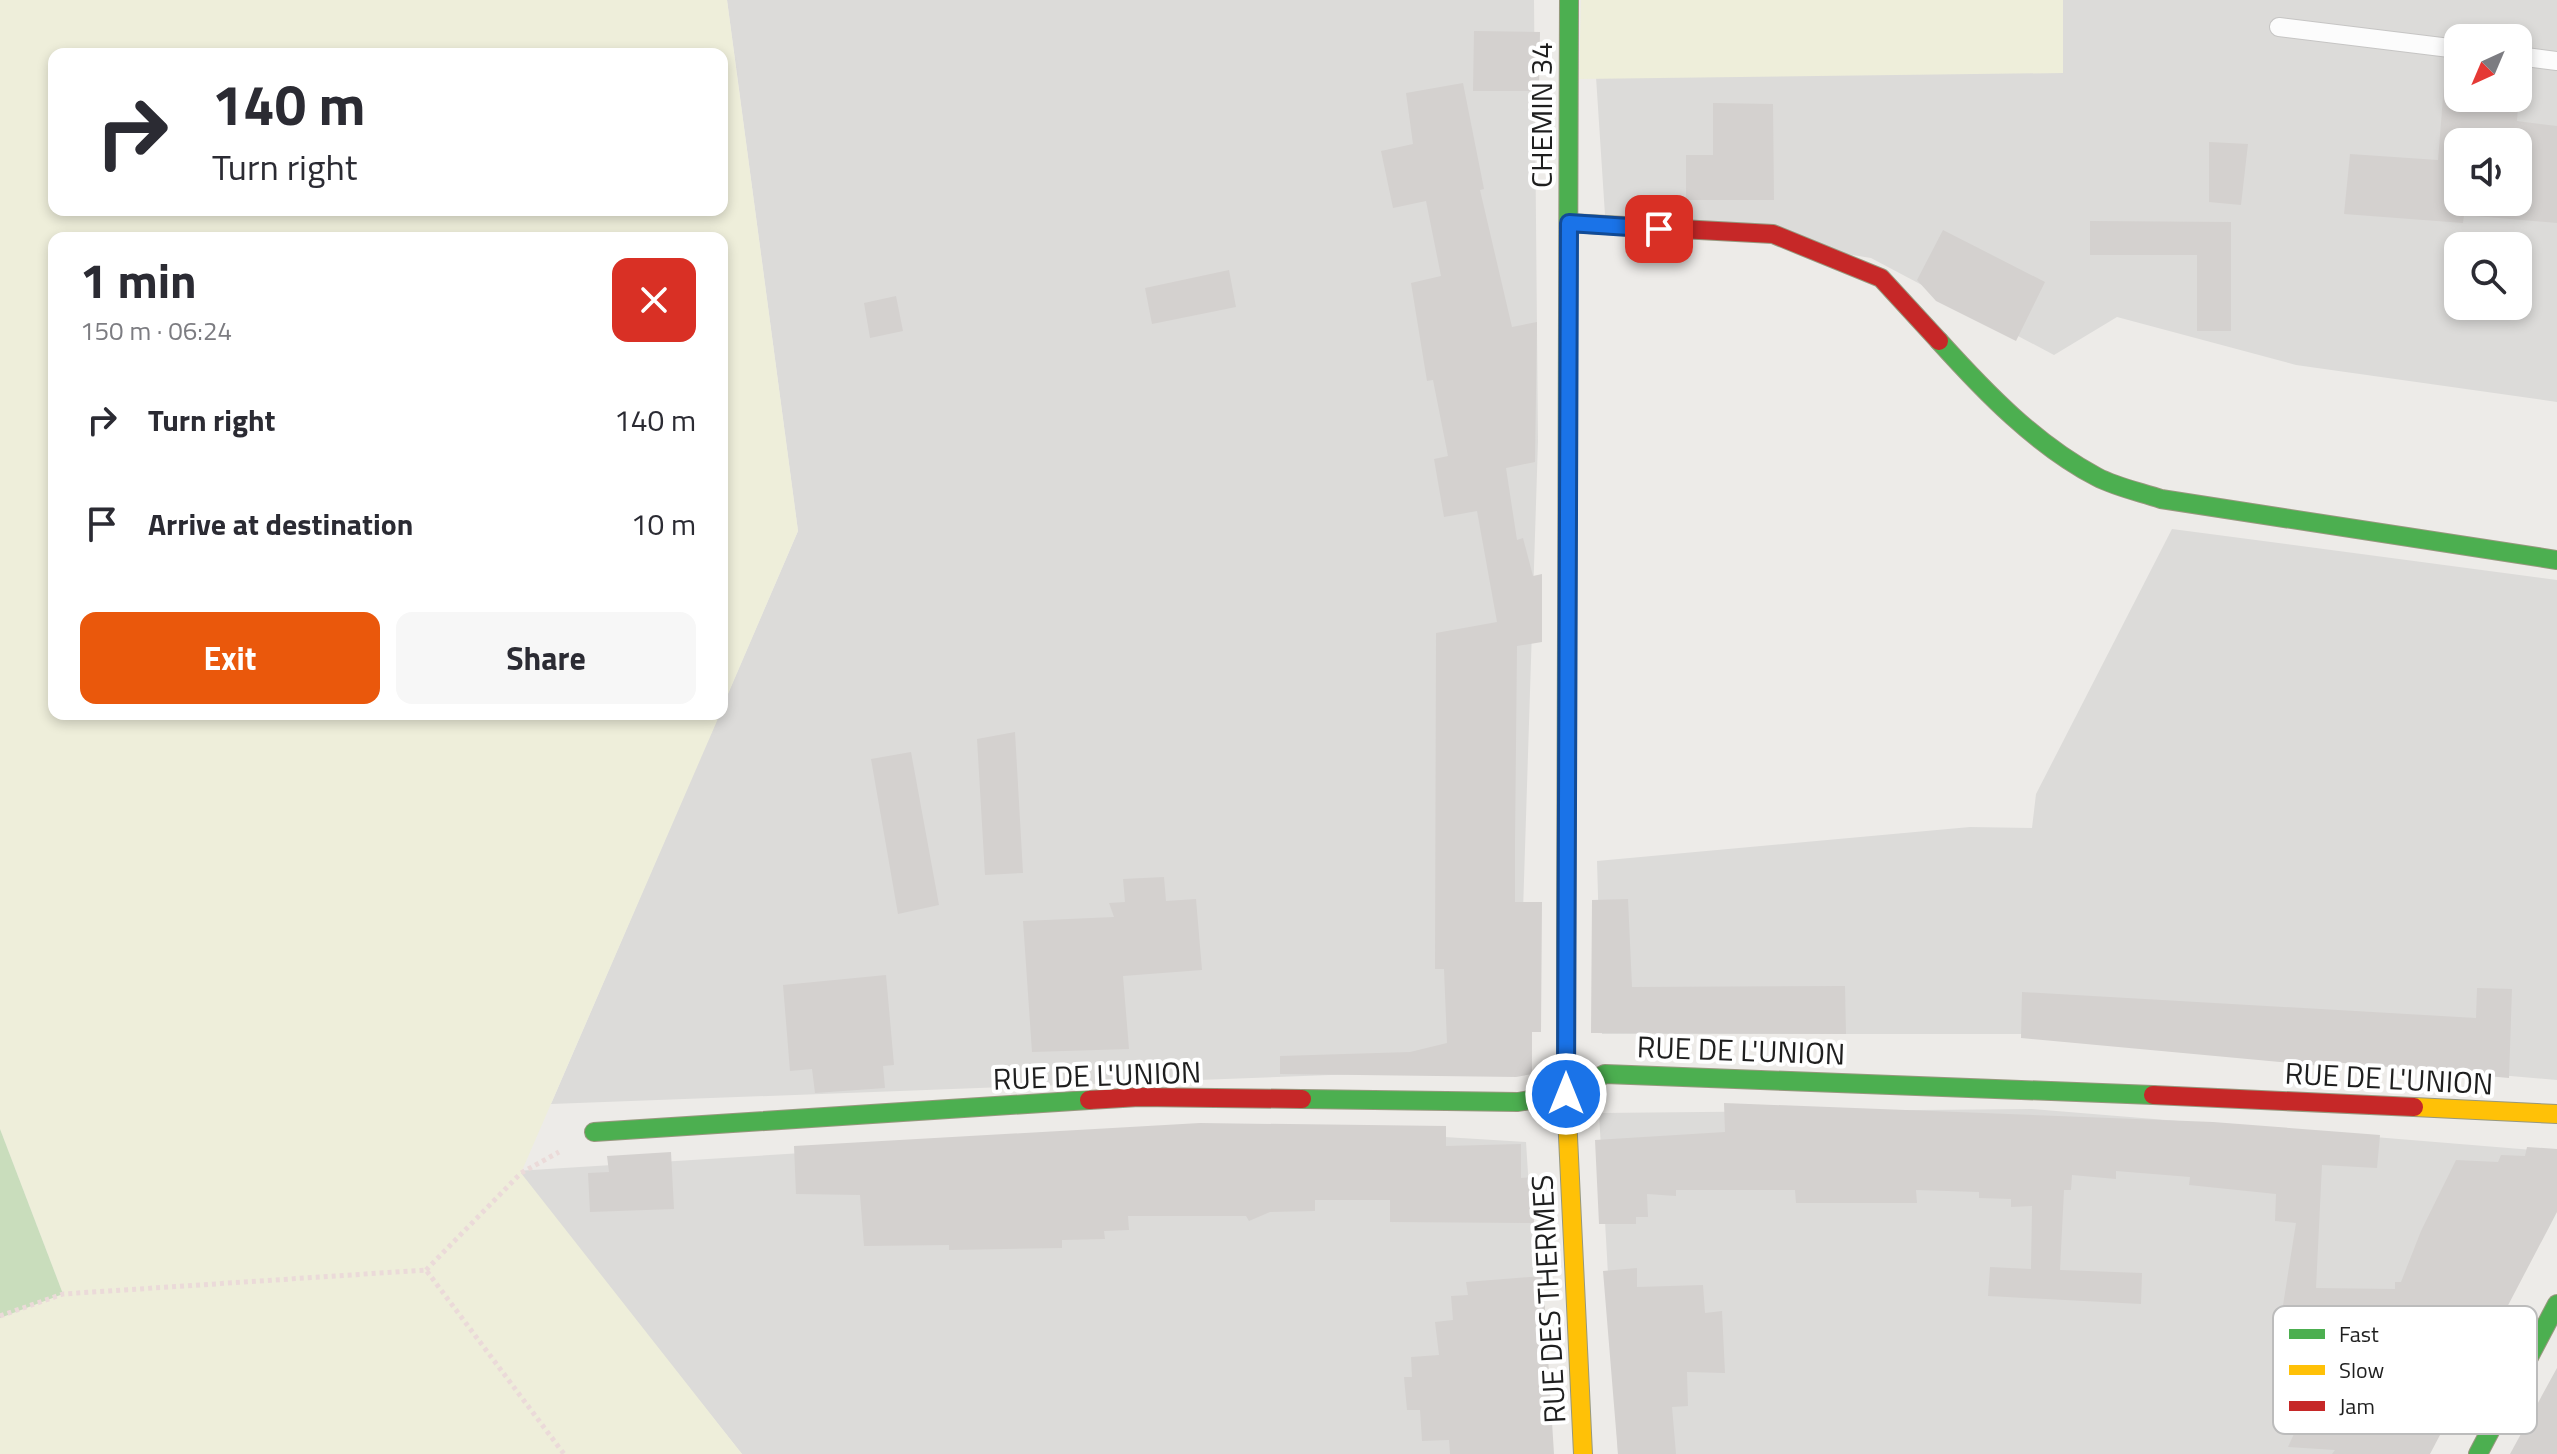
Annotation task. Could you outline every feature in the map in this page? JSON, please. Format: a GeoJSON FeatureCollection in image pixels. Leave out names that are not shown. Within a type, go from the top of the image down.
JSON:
{"type":"FeatureCollection","features":[{"type":"Feature","properties":{"kind":"street","name":"CHEMIN 34"},"geometry":{"type":"LineString","coordinates":[[1566,1094],[1569,0]]}},
{"type":"Feature","properties":{"kind":"street"},"geometry":{"type":"LineString","coordinates":[[1569,223],[1773,234],[1881,278],[1980,386],[2032,433],[2098,478],[2161,499],[2557,560]]}},
{"type":"Feature","properties":{"kind":"street","name":"RUE DE L'UNION"},"geometry":{"type":"LineString","coordinates":[[594,1132],[1139,1097],[1518,1102],[1566,1094],[1605,1074],[2011,1087],[2557,1114]]}},
{"type":"Feature","properties":{"kind":"street","name":"RUE DES THERMES"},"geometry":{"type":"LineString","coordinates":[[1566,1094],[1583,1454]]}},
{"type":"Feature","properties":{"kind":"street"},"geometry":{"type":"LineString","coordinates":[[2537,1342],[2557,1304]]}},
{"type":"Feature","properties":{"kind":"street"},"geometry":{"type":"LineString","coordinates":[[2478,1454],[2489,1434]]}},
{"type":"Feature","properties":{"kind":"lane"},"geometry":{"type":"LineString","coordinates":[[2279,27],[2444,47]]}},
{"type":"Feature","properties":{"kind":"lane"},"geometry":{"type":"LineString","coordinates":[[2532,58],[2557,61]]}},
{"type":"Feature","properties":{"kind":"path"},"geometry":{"type":"LineString","coordinates":[[0,1316],[63,1294],[426,1270],[521,1173],[594,1132]]}},
{"type":"Feature","properties":{"kind":"path"},"geometry":{"type":"LineString","coordinates":[[426,1270],[564,1454]]}},
{"type":"Feature","properties":{"kind":"shaded area"},"geometry":{"type":"Polygon","coordinates":[[[727,0],[1534,0],[1538,441],[1518,1068],[551,1104],[717,720],[728,720],[728,693],[798,531],[727,0]]]}},
{"type":"Feature","properties":{"kind":"shaded area"},"geometry":{"type":"Polygon","coordinates":[[[1591,0],[2557,0],[2557,402],[2296,365],[2117,317],[2054,355],[1871,258],[1605,215],[1591,0]]]}},
{"type":"Feature","properties":{"kind":"shaded area"},"geometry":{"type":"Polygon","coordinates":[[[2172,529],[2557,580],[2557,1080],[2027,1034],[1602,1034],[1597,861],[1970,827],[2032,828],[2036,794],[2172,529]]]}},
{"type":"Feature","properties":{"kind":"shaded area"},"geometry":{"type":"Polygon","coordinates":[[[2032,1109],[2557,1152],[2487,1306],[2273,1306],[2273,1434],[2429,1434],[2420,1454],[1618,1454],[1599,1113],[2032,1109]]]}},
{"type":"Feature","properties":{"kind":"shaded area"},"geometry":{"type":"Polygon","coordinates":[[[1248,1125],[1526,1142],[1546,1454],[742,1454],[516,1171],[1248,1125]]]}},
{"type":"Feature","properties":{"kind":"green space"},"geometry":{"type":"Polygon","coordinates":[[[0,0],[727,0],[798,531],[728,694],[728,232],[48,232],[48,720],[717,720],[521,1173],[742,1454],[0,1454],[0,1318],[63,1294],[0,1129],[0,0]]]}},
{"type":"Feature","properties":{"kind":"green space"},"geometry":{"type":"Polygon","coordinates":[[[1581,0],[2063,0],[2063,73],[1579,79],[1581,0]]]}},
{"type":"Feature","properties":{"kind":"green space"},"geometry":{"type":"Polygon","coordinates":[[[0,1129],[63,1294],[0,1318],[0,1129]]]}},
{"type":"Feature","properties":{"kind":"building"},"geometry":{"type":"Polygon","coordinates":[[[1474,31],[1540,32],[1539,91],[1473,91],[1474,31]]]}},
{"type":"Feature","properties":{"kind":"building"},"geometry":{"type":"Polygon","coordinates":[[[1463,83],[1484,189],[1480,190],[1512,327],[1537,322],[1535,462],[1506,468],[1517,540],[1523,538],[1533,576],[1542,574],[1542,642],[1517,646],[1515,843],[1515,902],[1542,902],[1541,1032],[1532,1032],[1532,1074],[1516,1077],[1280,1074],[1280,1056],[1410,1052],[1447,1043],[1444,969],[1435,969],[1436,633],[1497,622],[1477,511],[1444,517],[1434,459],[1448,456],[1433,380],[1427,381],[1411,283],[1441,276],[1426,201],[1393,208],[1381,151],[1413,144],[1406,93],[1463,83]]]}},
{"type":"Feature","properties":{"kind":"building"},"geometry":{"type":"Polygon","coordinates":[[[2444,85],[2444,112],[2518,112],[2517,121],[2557,126],[2557,223],[2476,216],[2532,216],[2532,128],[2444,128],[2444,216],[2464,216],[2463,223],[2344,214],[2350,154],[2438,160],[2444,85]]]}},
{"type":"Feature","properties":{"kind":"building"},"geometry":{"type":"Polygon","coordinates":[[[1713,103],[1773,104],[1774,200],[1686,200],[1686,155],[1713,155],[1713,103]]]}},
{"type":"Feature","properties":{"kind":"building"},"geometry":{"type":"Polygon","coordinates":[[[2209,142],[2248,144],[2241,205],[2209,202],[2209,142]]]}},
{"type":"Feature","properties":{"kind":"building"},"geometry":{"type":"Polygon","coordinates":[[[2090,221],[2231,222],[2231,331],[2197,331],[2197,255],[2090,255],[2090,221]]]}},
{"type":"Feature","properties":{"kind":"building"},"geometry":{"type":"Polygon","coordinates":[[[1943,230],[2045,282],[2016,341],[1936,301],[1917,280],[1943,230]]]}},
{"type":"Feature","properties":{"kind":"building"},"geometry":{"type":"Polygon","coordinates":[[[1229,270],[1236,307],[1152,324],[1145,288],[1229,270]]]}},
{"type":"Feature","properties":{"kind":"building"},"geometry":{"type":"Polygon","coordinates":[[[896,296],[903,331],[870,338],[864,303],[896,296]]]}},
{"type":"Feature","properties":{"kind":"building"},"geometry":{"type":"Polygon","coordinates":[[[1015,732],[1023,873],[985,875],[977,739],[1015,732]]]}},
{"type":"Feature","properties":{"kind":"building"},"geometry":{"type":"Polygon","coordinates":[[[911,752],[939,905],[898,914],[871,759],[911,752]]]}},
{"type":"Feature","properties":{"kind":"building"},"geometry":{"type":"Polygon","coordinates":[[[1164,877],[1166,901],[1196,899],[1202,970],[1123,976],[1129,1049],[1032,1052],[1023,921],[1114,917],[1109,903],[1125,902],[1123,879],[1164,877]]]}},
{"type":"Feature","properties":{"kind":"building"},"geometry":{"type":"Polygon","coordinates":[[[1628,899],[1632,987],[1845,986],[1846,1034],[1591,1033],[1592,900],[1628,899]]]}},
{"type":"Feature","properties":{"kind":"building"},"geometry":{"type":"Polygon","coordinates":[[[886,975],[894,1065],[883,1066],[885,1088],[815,1093],[812,1069],[790,1071],[783,985],[886,975]]]}},
{"type":"Feature","properties":{"kind":"building"},"geometry":{"type":"Polygon","coordinates":[[[2477,988],[2512,989],[2509,1078],[2333,1062],[2333,1067],[2021,1038],[2022,992],[2476,1018],[2477,988]]]}},
{"type":"Feature","properties":{"kind":"building"},"geometry":{"type":"Polygon","coordinates":[[[1724,1103],[2213,1122],[2380,1135],[2377,1168],[2322,1165],[2316,1288],[2395,1289],[2395,1282],[2401,1282],[2421,1231],[2456,1160],[2498,1162],[2501,1155],[2525,1156],[2527,1147],[2557,1149],[2557,1212],[2508,1306],[2283,1306],[2296,1223],[2275,1221],[2276,1194],[2189,1185],[2190,1177],[2116,1171],[2116,1179],[2072,1175],[2071,1190],[2064,1190],[2060,1270],[2142,1273],[2141,1304],[1988,1296],[1990,1267],[2031,1269],[2032,1206],[2011,1207],[2011,1199],[1979,1198],[1979,1192],[1916,1190],[1917,1203],[1796,1203],[1795,1190],[1676,1190],[1676,1196],[1647,1194],[1648,1217],[1636,1217],[1636,1224],[1599,1224],[1595,1140],[1725,1132],[1724,1103]]]}},
{"type":"Feature","properties":{"kind":"building"},"geometry":{"type":"Polygon","coordinates":[[[1200,1123],[1446,1126],[1446,1146],[1521,1144],[1521,1178],[1534,1177],[1534,1223],[1390,1222],[1390,1200],[1315,1200],[1315,1211],[1270,1212],[1249,1221],[1246,1216],[1128,1216],[1129,1230],[1104,1231],[1105,1239],[1062,1240],[1062,1248],[949,1250],[949,1245],[864,1246],[860,1195],[796,1194],[794,1146],[1200,1123]]]}},
{"type":"Feature","properties":{"kind":"building"},"geometry":{"type":"Polygon","coordinates":[[[671,1152],[674,1209],[590,1212],[588,1173],[609,1172],[607,1156],[671,1152]]]}},
{"type":"Feature","properties":{"kind":"building"},"geometry":{"type":"Polygon","coordinates":[[[1637,1268],[1637,1287],[1703,1285],[1705,1313],[1722,1311],[1725,1373],[1687,1372],[1688,1406],[1672,1407],[1676,1454],[1618,1454],[1603,1271],[1637,1268]]]}},
{"type":"Feature","properties":{"kind":"building"},"geometry":{"type":"Polygon","coordinates":[[[1543,1276],[1554,1454],[1450,1454],[1449,1440],[1422,1441],[1420,1410],[1407,1410],[1404,1377],[1412,1377],[1411,1357],[1439,1355],[1435,1322],[1453,1320],[1451,1296],[1468,1295],[1466,1282],[1543,1276]]]}},
{"type":"Feature","properties":{"kind":"building"},"geometry":{"type":"Polygon","coordinates":[[[2557,1368],[2557,1454],[2510,1454],[2521,1434],[2537,1434],[2537,1405],[2557,1368]]]}},
{"type":"Feature","properties":{"kind":"building"},"geometry":{"type":"Polygon","coordinates":[[[2294,1434],[2440,1434],[2430,1454],[2332,1454],[2335,1450],[2288,1447],[2294,1434]]]}},
{"type":"Feature","properties":{"kind":"traffic: fast"},"geometry":{"type":"LineString","coordinates":[[1566,945],[1569,0]]}},
{"type":"Feature","properties":{"kind":"traffic: fast"},"geometry":{"type":"LineString","coordinates":[[1939,341],[1993,398],[2032,433],[2075,464],[2120,487],[2161,499],[2557,560]]}},
{"type":"Feature","properties":{"kind":"traffic: fast"},"geometry":{"type":"LineString","coordinates":[[1302,1099],[1518,1102],[1566,1094],[1605,1074],[2153,1095]]}},
{"type":"Feature","properties":{"kind":"traffic: fast"},"geometry":{"type":"LineString","coordinates":[[594,1132],[1089,1100]]}},
{"type":"Feature","properties":{"kind":"traffic: fast"},"geometry":{"type":"LineString","coordinates":[[2537,1342],[2557,1304]]}},
{"type":"Feature","properties":{"kind":"traffic: fast"},"geometry":{"type":"LineString","coordinates":[[2478,1454],[2489,1434]]}},
{"type":"Feature","properties":{"kind":"traffic: slow"},"geometry":{"type":"LineString","coordinates":[[1566,945],[1566,1094],[1583,1454]]}},
{"type":"Feature","properties":{"kind":"traffic: slow"},"geometry":{"type":"LineString","coordinates":[[2414,1107],[2557,1114]]}},
{"type":"Feature","properties":{"kind":"traffic: jam"},"geometry":{"type":"LineString","coordinates":[[1569,223],[1773,234],[1881,278],[1939,341]]}},
{"type":"Feature","properties":{"kind":"traffic: jam"},"geometry":{"type":"LineString","coordinates":[[2153,1095],[2414,1107]]}},
{"type":"Feature","properties":{"kind":"traffic: jam"},"geometry":{"type":"LineString","coordinates":[[1089,1100],[1139,1097],[1302,1099]]}},
{"type":"Feature","properties":{"kind":"route"},"geometry":{"type":"LineString","coordinates":[[1566,1094],[1569,223],[1659,229]]}}]}
